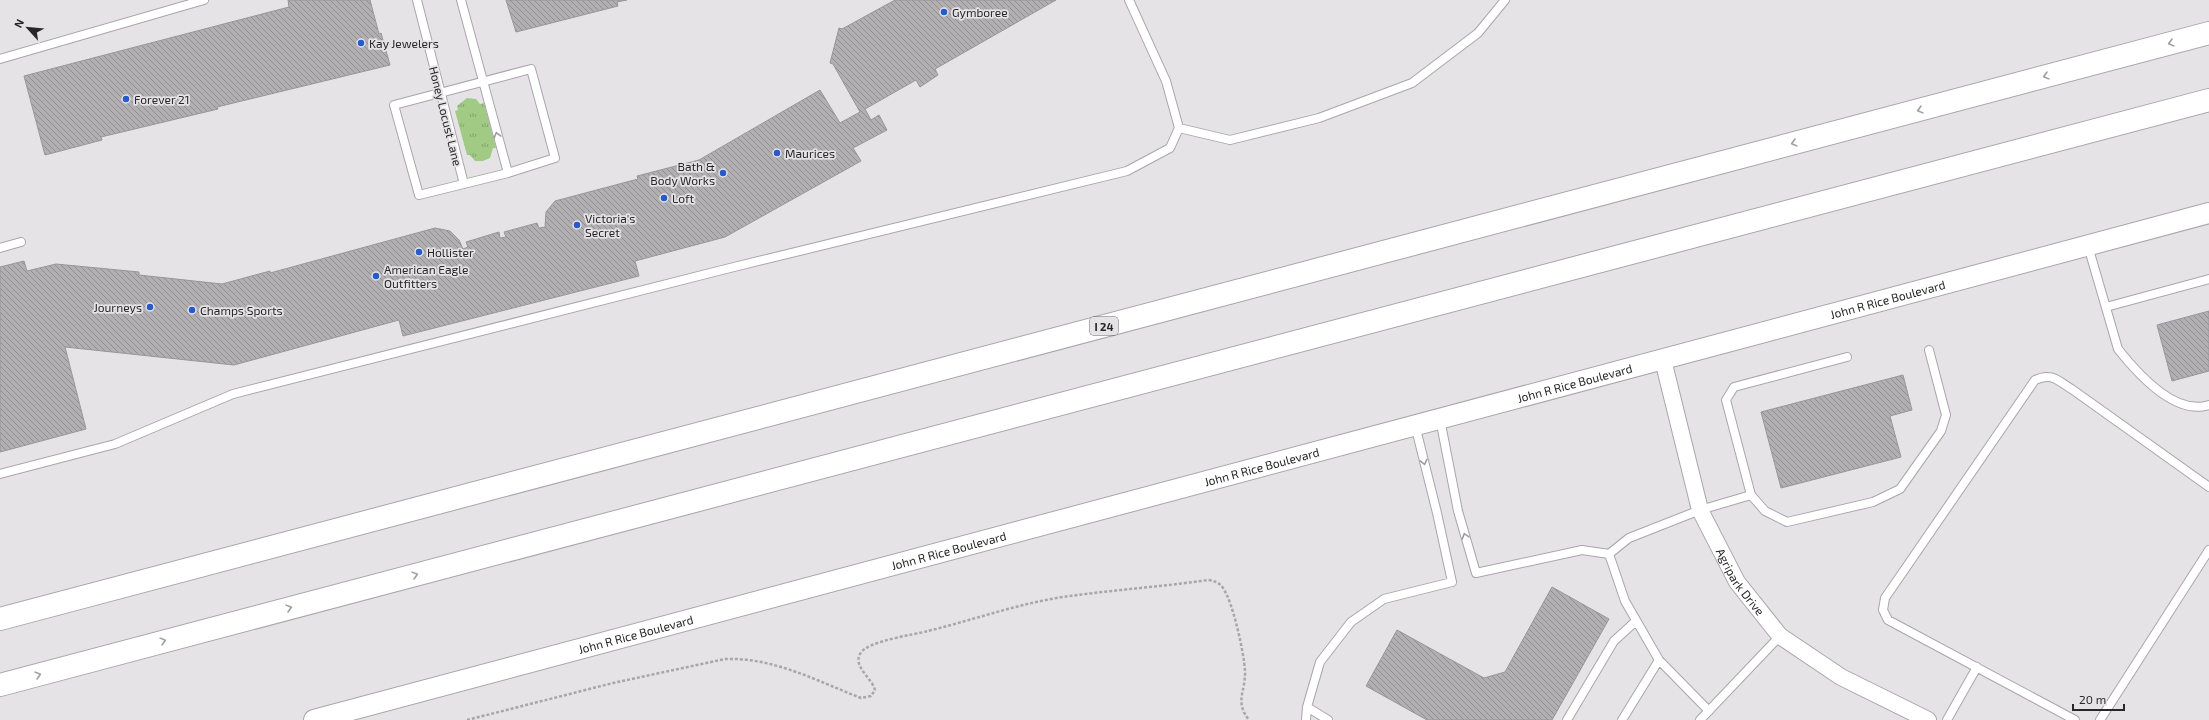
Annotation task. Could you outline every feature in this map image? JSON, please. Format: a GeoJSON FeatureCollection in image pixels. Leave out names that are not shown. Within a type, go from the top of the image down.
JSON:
{"type":"FeatureCollection","features":[{"type":"Feature","properties":{"kind":"highway","name":"I 24"},"geometry":{"type":"LineString","coordinates":[[0,619],[2209,33]]}},
{"type":"Feature","properties":{"kind":"highway"},"geometry":{"type":"LineString","coordinates":[[0,685],[2209,100]]}},
{"type":"Feature","properties":{"kind":"street","name":"John R Rice Boulevard"},"geometry":{"type":"LineString","coordinates":[[314,720],[1414,424],[1440,420],[2209,213]]}},
{"type":"Feature","properties":{"kind":"street","name":"Agripark Drive"},"geometry":{"type":"LineString","coordinates":[[1663,360],[1700,510],[1737,582],[1780,636],[1841,677],[1928,720]]}},
{"type":"Feature","properties":{"kind":"lane"},"geometry":{"type":"LineString","coordinates":[[0,59],[204,0]]}},
{"type":"Feature","properties":{"kind":"lane","name":"Honey Locust Lane"},"geometry":{"type":"LineString","coordinates":[[417,0],[464,184]]}},
{"type":"Feature","properties":{"kind":"lane"},"geometry":{"type":"LineString","coordinates":[[461,0],[508,173]]}},
{"type":"Feature","properties":{"kind":"lane"},"geometry":{"type":"LineString","coordinates":[[0,474],[115,444],[233,394],[719,271],[1127,171],[1170,148],[1179,128],[1166,81],[1128,0]]}},
{"type":"Feature","properties":{"kind":"lane"},"geometry":{"type":"LineString","coordinates":[[1179,128],[1230,140],[1319,118],[1412,83],[1478,33],[1505,0]]}},
{"type":"Feature","properties":{"kind":"lane"},"geometry":{"type":"LineString","coordinates":[[531,69],[555,158],[508,173],[419,195],[394,104],[440,92],[531,69]]}},
{"type":"Feature","properties":{"kind":"lane"},"geometry":{"type":"LineString","coordinates":[[0,248],[21,242]]}},
{"type":"Feature","properties":{"kind":"lane"},"geometry":{"type":"LineString","coordinates":[[2088,246],[2118,348],[2128,362],[2159,392],[2189,407],[2199,408],[2209,404]]}},
{"type":"Feature","properties":{"kind":"lane"},"geometry":{"type":"LineString","coordinates":[[2106,307],[2209,279]]}},
{"type":"Feature","properties":{"kind":"lane"},"geometry":{"type":"LineString","coordinates":[[1847,357],[1734,387],[1726,400],[1751,495],[1765,511],[1788,522],[1873,502],[1900,489],[1941,431],[1946,415],[1929,350]]}},
{"type":"Feature","properties":{"kind":"lane"},"geometry":{"type":"LineString","coordinates":[[2075,720],[1888,620],[1883,610],[1885,598],[2035,380],[2045,376],[2055,378],[2209,487]]}},
{"type":"Feature","properties":{"kind":"lane"},"geometry":{"type":"LineString","coordinates":[[1440,420],[1458,511],[1476,574],[1582,550],[1609,554],[1629,538],[1700,510],[1751,495]]}},
{"type":"Feature","properties":{"kind":"lane"},"geometry":{"type":"LineString","coordinates":[[1306,720],[1307,707],[1320,662],[1351,622],[1384,599],[1452,582],[1438,513],[1414,424]]}},
{"type":"Feature","properties":{"kind":"lane"},"geometry":{"type":"LineString","coordinates":[[2100,720],[2209,550]]}},
{"type":"Feature","properties":{"kind":"lane"},"geometry":{"type":"LineString","coordinates":[[1609,554],[1625,601],[1659,660],[1709,711]]}},
{"type":"Feature","properties":{"kind":"lane"},"geometry":{"type":"LineString","coordinates":[[1567,720],[1614,641],[1636,621]]}},
{"type":"Feature","properties":{"kind":"lane"},"geometry":{"type":"LineString","coordinates":[[1700,720],[1780,636]]}},
{"type":"Feature","properties":{"kind":"lane"},"geometry":{"type":"LineString","coordinates":[[1622,720],[1659,660]]}},
{"type":"Feature","properties":{"kind":"lane"},"geometry":{"type":"LineString","coordinates":[[1947,720],[1977,667]]}},
{"type":"Feature","properties":{"kind":"lane"},"geometry":{"type":"LineString","coordinates":[[1307,707],[1328,720]]}},
{"type":"Feature","properties":{"kind":"path"},"geometry":{"type":"LineString","coordinates":[[467,720],[613,683],[725,659],[743,658],[790,669],[861,698],[871,696],[875,690],[873,683],[861,669],[858,661],[860,653],[866,647],[876,643],[929,631],[985,614],[1062,597],[1208,580],[1216,581],[1223,588],[1231,608],[1244,667],[1240,700],[1242,710],[1249,720]]}},
{"type":"Feature","properties":{"kind":"green space"},"geometry":{"type":"Polygon","coordinates":[[[467,98],[476,99],[480,104],[484,103],[496,148],[493,148],[490,158],[483,161],[475,161],[470,155],[467,155],[455,111],[458,110],[457,106],[467,98]]]}},
{"type":"Feature","properties":{"kind":"building"},"geometry":{"type":"Polygon","coordinates":[[[288,0],[370,0],[379,34],[381,33],[390,65],[101,137],[102,140],[45,155],[24,76],[289,7],[288,0]]]}},
{"type":"Feature","properties":{"kind":"building"},"geometry":{"type":"Polygon","coordinates":[[[506,0],[627,0],[617,2],[618,6],[516,32],[506,0]]]}},
{"type":"Feature","properties":{"kind":"building"},"geometry":{"type":"Polygon","coordinates":[[[895,0],[1056,0],[935,69],[938,75],[920,87],[916,80],[865,109],[871,120],[879,115],[887,130],[853,148],[861,161],[725,237],[635,261],[639,276],[403,336],[399,320],[234,365],[65,347],[86,429],[0,452],[0,267],[24,261],[27,271],[56,264],[139,272],[139,275],[222,284],[270,271],[270,273],[435,228],[450,231],[459,240],[463,249],[468,247],[466,242],[499,232],[500,238],[506,237],[504,232],[537,223],[539,228],[545,227],[546,212],[555,201],[638,179],[637,176],[699,160],[820,90],[840,123],[860,112],[833,64],[830,63],[839,28],[842,29],[895,0]]]}},
{"type":"Feature","properties":{"kind":"building"},"geometry":{"type":"Polygon","coordinates":[[[2209,311],[2209,371],[2172,381],[2157,325],[2209,311]]]}},
{"type":"Feature","properties":{"kind":"building"},"geometry":{"type":"Polygon","coordinates":[[[1903,375],[1912,410],[1890,416],[1901,457],[1781,488],[1761,412],[1903,375]]]}},
{"type":"Feature","properties":{"kind":"building"},"geometry":{"type":"Polygon","coordinates":[[[1552,587],[1609,619],[1552,720],[1427,720],[1366,686],[1397,630],[1484,678],[1505,672],[1552,587]]]}},
{"type":"Feature","properties":{"kind":"place","name":"Gymboree"},"geometry":{"type":"Point","coordinates":[944,12]}},
{"type":"Feature","properties":{"kind":"place","name":"Kay Jewelers"},"geometry":{"type":"Point","coordinates":[361,43]}},
{"type":"Feature","properties":{"kind":"place","name":"Forever 21"},"geometry":{"type":"Point","coordinates":[126,99]}},
{"type":"Feature","properties":{"kind":"place","name":"Maurices"},"geometry":{"type":"Point","coordinates":[777,153]}},
{"type":"Feature","properties":{"kind":"place","name":"Bath & Body Works"},"geometry":{"type":"Point","coordinates":[723,173]}},
{"type":"Feature","properties":{"kind":"place","name":"Loft"},"geometry":{"type":"Point","coordinates":[664,198]}},
{"type":"Feature","properties":{"kind":"place","name":"Victoria's Secret"},"geometry":{"type":"Point","coordinates":[577,225]}},
{"type":"Feature","properties":{"kind":"place","name":"Hollister"},"geometry":{"type":"Point","coordinates":[419,252]}},
{"type":"Feature","properties":{"kind":"place","name":"American Eagle Outfitters"},"geometry":{"type":"Point","coordinates":[376,276]}},
{"type":"Feature","properties":{"kind":"place","name":"Journeys"},"geometry":{"type":"Point","coordinates":[150,307]}},
{"type":"Feature","properties":{"kind":"place","name":"Champs Sports"},"geometry":{"type":"Point","coordinates":[192,310]}}]}
